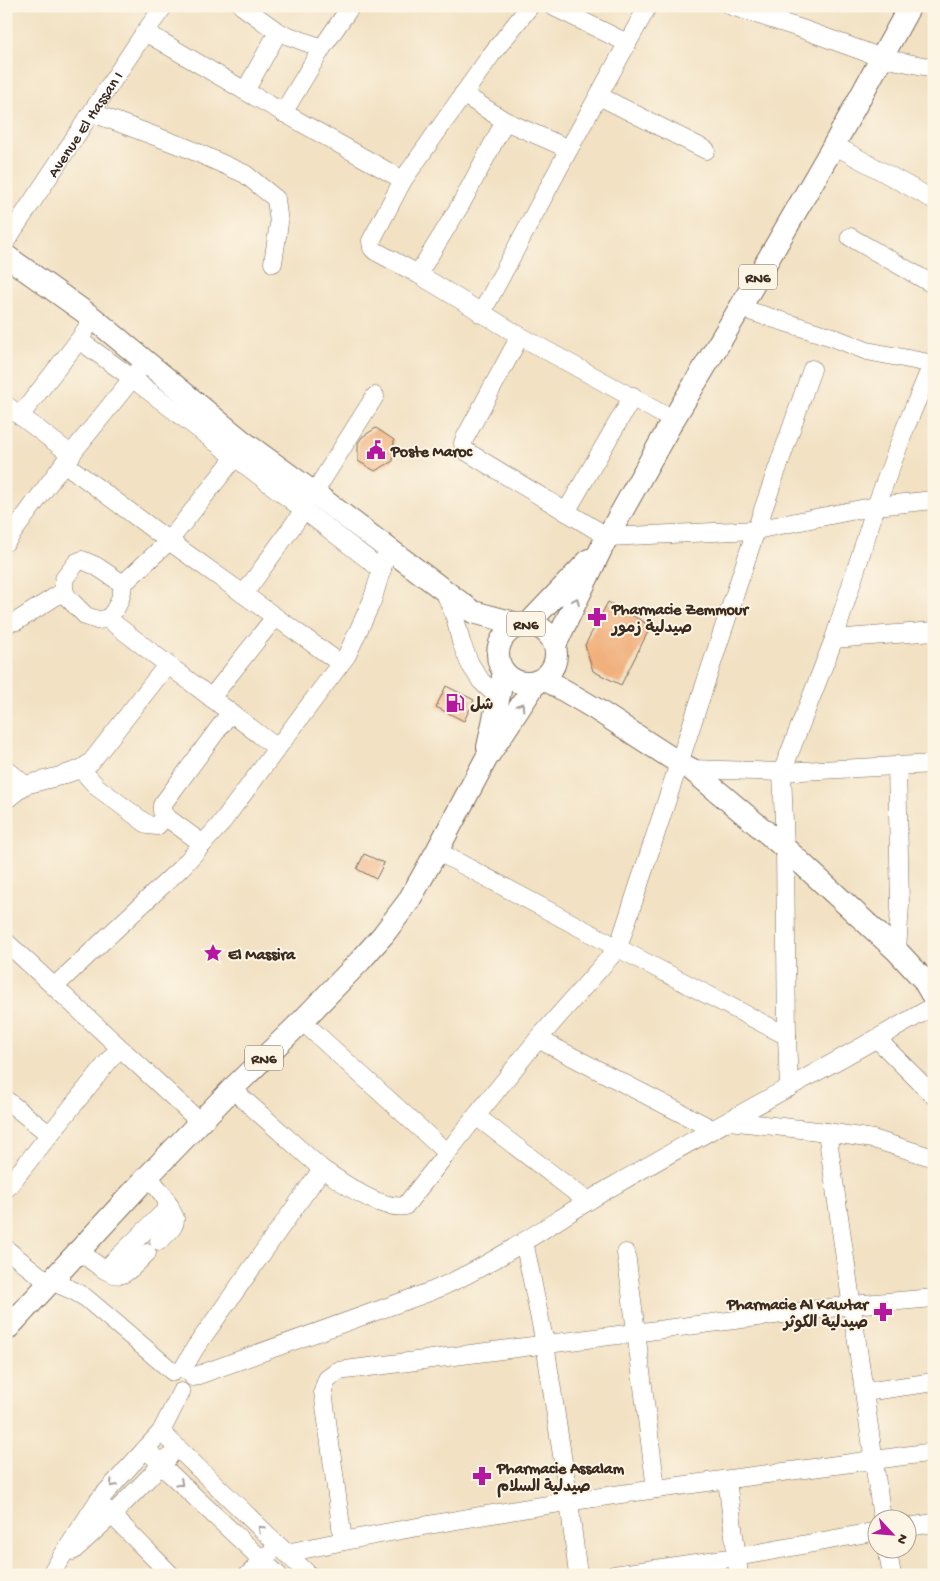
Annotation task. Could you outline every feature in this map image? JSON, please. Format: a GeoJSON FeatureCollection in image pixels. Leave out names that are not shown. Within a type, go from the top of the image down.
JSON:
{"type":"FeatureCollection","features":[{"type":"Feature","properties":{"kind":"main road","name":"RN6"},"geometry":{"type":"LineString","coordinates":[[6,1330],[148,1176],[360,961],[408,902],[486,759],[547,667],[606,541],[673,420],[834,145],[910,6]]}},
{"type":"Feature","properties":{"kind":"main road"},"geometry":{"type":"LineString","coordinates":[[6,256],[94,318],[139,371],[309,502],[388,549],[473,612],[525,625]]}},
{"type":"Feature","properties":{"kind":"main road","name":"RN6"},"geometry":{"type":"LineString","coordinates":[[525,625],[606,541]]}},
{"type":"Feature","properties":{"kind":"main road"},"geometry":{"type":"LineString","coordinates":[[473,612],[510,678],[528,683],[547,667],[594,708],[685,766],[785,848],[896,950],[930,986]]}},
{"type":"Feature","properties":{"kind":"main road","name":"RN6"},"geometry":{"type":"LineString","coordinates":[[486,759],[498,697],[501,664],[498,647],[507,632],[525,625],[537,626],[545,630],[551,637],[547,667]]}},
{"type":"Feature","properties":{"kind":"street","name":"Avenue El Hassan I"},"geometry":{"type":"LineString","coordinates":[[6,242],[164,6]]}},
{"type":"Feature","properties":{"kind":"street"},"geometry":{"type":"LineString","coordinates":[[242,6],[278,32],[322,48]]}},
{"type":"Feature","properties":{"kind":"street"},"geometry":{"type":"LineString","coordinates":[[284,113],[322,48],[350,6]]}},
{"type":"Feature","properties":{"kind":"street"},"geometry":{"type":"LineString","coordinates":[[530,6],[491,55],[403,180],[371,245],[375,251],[418,274],[482,314],[633,396],[673,420]]}},
{"type":"Feature","properties":{"kind":"street"},"geometry":{"type":"LineString","coordinates":[[552,6],[627,43]]}},
{"type":"Feature","properties":{"kind":"street"},"geometry":{"type":"LineString","coordinates":[[482,314],[569,149],[648,6]]}},
{"type":"Feature","properties":{"kind":"street"},"geometry":{"type":"LineString","coordinates":[[731,6],[882,58],[934,68]]}},
{"type":"Feature","properties":{"kind":"street"},"geometry":{"type":"LineString","coordinates":[[145,32],[245,92],[403,180]]}},
{"type":"Feature","properties":{"kind":"street"},"geometry":{"type":"LineString","coordinates":[[245,92],[278,32]]}},
{"type":"Feature","properties":{"kind":"street"},"geometry":{"type":"LineString","coordinates":[[463,94],[505,120],[569,149]]}},
{"type":"Feature","properties":{"kind":"street"},"geometry":{"type":"LineString","coordinates":[[599,96],[706,150]]}},
{"type":"Feature","properties":{"kind":"street"},"geometry":{"type":"LineString","coordinates":[[93,113],[187,148],[245,174],[276,199],[279,224],[273,263]]}},
{"type":"Feature","properties":{"kind":"street"},"geometry":{"type":"LineString","coordinates":[[418,274],[461,204],[505,120]]}},
{"type":"Feature","properties":{"kind":"street"},"geometry":{"type":"LineString","coordinates":[[834,145],[934,200]]}},
{"type":"Feature","properties":{"kind":"street"},"geometry":{"type":"LineString","coordinates":[[850,237],[934,285]]}},
{"type":"Feature","properties":{"kind":"street"},"geometry":{"type":"LineString","coordinates":[[740,308],[832,337],[867,351],[933,362],[906,426],[876,506],[834,639],[782,772],[785,848],[786,1036],[789,1088]]}},
{"type":"Feature","properties":{"kind":"street"},"geometry":{"type":"LineString","coordinates":[[20,416],[94,318]]}},
{"type":"Feature","properties":{"kind":"street"},"geometry":{"type":"LineString","coordinates":[[520,336],[465,438],[464,450],[566,512],[606,541],[756,530],[876,506],[934,500]]}},
{"type":"Feature","properties":{"kind":"street"},"geometry":{"type":"LineString","coordinates":[[6,542],[68,459],[139,371],[79,340]]}},
{"type":"Feature","properties":{"kind":"street"},"geometry":{"type":"LineString","coordinates":[[232,1089],[322,1169],[386,1206],[404,1206],[538,1039],[618,948],[685,766],[756,530],[812,369]]}},
{"type":"Feature","properties":{"kind":"street"},"geometry":{"type":"LineString","coordinates":[[244,594],[309,502],[375,396]]}},
{"type":"Feature","properties":{"kind":"street"},"geometry":{"type":"LineString","coordinates":[[566,512],[633,396]]}},
{"type":"Feature","properties":{"kind":"street"},"geometry":{"type":"LineString","coordinates":[[6,405],[68,459],[169,541],[340,663]]}},
{"type":"Feature","properties":{"kind":"street"},"geometry":{"type":"LineString","coordinates":[[108,619],[118,606],[123,594],[123,584],[169,541],[238,449]]}},
{"type":"Feature","properties":{"kind":"street"},"geometry":{"type":"LineString","coordinates":[[309,502],[382,570]]}},
{"type":"Feature","properties":{"kind":"street"},"geometry":{"type":"LineString","coordinates":[[55,986],[182,867],[219,826],[346,655],[372,601],[388,549]]}},
{"type":"Feature","properties":{"kind":"street"},"geometry":{"type":"LineString","coordinates":[[123,584],[96,566],[82,560],[76,562],[64,579],[64,590],[69,599],[86,616],[97,620],[108,619],[277,748]]}},
{"type":"Feature","properties":{"kind":"street"},"geometry":{"type":"LineString","coordinates":[[6,621],[17,621],[64,590]]}},
{"type":"Feature","properties":{"kind":"street"},"geometry":{"type":"LineString","coordinates":[[444,590],[455,616],[461,642],[470,664],[481,680],[498,697]]}},
{"type":"Feature","properties":{"kind":"street"},"geometry":{"type":"LineString","coordinates":[[211,698],[275,617]]}},
{"type":"Feature","properties":{"kind":"street"},"geometry":{"type":"LineString","coordinates":[[834,639],[934,631]]}},
{"type":"Feature","properties":{"kind":"street"},"geometry":{"type":"LineString","coordinates":[[6,800],[25,785],[81,769],[91,762],[168,665]]}},
{"type":"Feature","properties":{"kind":"street"},"geometry":{"type":"LineString","coordinates":[[203,844],[166,816],[162,811],[162,805],[230,713]]}},
{"type":"Feature","properties":{"kind":"street"},"geometry":{"type":"LineString","coordinates":[[685,766],[782,772],[934,764]]}},
{"type":"Feature","properties":{"kind":"street"},"geometry":{"type":"LineString","coordinates":[[896,950],[900,905],[897,765]]}},
{"type":"Feature","properties":{"kind":"street"},"geometry":{"type":"LineString","coordinates":[[6,769],[25,785]]}},
{"type":"Feature","properties":{"kind":"street"},"geometry":{"type":"LineString","coordinates":[[81,769],[97,787],[148,825],[157,826],[166,816]]}},
{"type":"Feature","properties":{"kind":"street"},"geometry":{"type":"LineString","coordinates":[[437,851],[786,1036]]}},
{"type":"Feature","properties":{"kind":"street"},"geometry":{"type":"LineString","coordinates":[[6,942],[200,1122]]}},
{"type":"Feature","properties":{"kind":"street"},"geometry":{"type":"LineString","coordinates":[[52,1571],[98,1501],[161,1432],[181,1392],[176,1391],[170,1382],[170,1377],[432,1291],[482,1268],[587,1201],[712,1129],[934,1006]]}},
{"type":"Feature","properties":{"kind":"street"},"geometry":{"type":"LineString","coordinates":[[302,1021],[447,1153]]}},
{"type":"Feature","properties":{"kind":"street"},"geometry":{"type":"LineString","coordinates":[[538,1039],[712,1129]]}},
{"type":"Feature","properties":{"kind":"street"},"geometry":{"type":"LineString","coordinates":[[877,1039],[934,1096]]}},
{"type":"Feature","properties":{"kind":"street"},"geometry":{"type":"LineString","coordinates":[[6,1189],[119,1048]]}},
{"type":"Feature","properties":{"kind":"street"},"geometry":{"type":"LineString","coordinates":[[6,1100],[49,1134]]}},
{"type":"Feature","properties":{"kind":"street"},"geometry":{"type":"LineString","coordinates":[[476,1116],[587,1201]]}},
{"type":"Feature","properties":{"kind":"street"},"geometry":{"type":"LineString","coordinates":[[729,1120],[873,1139],[934,1158]]}},
{"type":"Feature","properties":{"kind":"street"},"geometry":{"type":"LineString","coordinates":[[827,1132],[881,1508]]}},
{"type":"Feature","properties":{"kind":"street"},"geometry":{"type":"LineString","coordinates":[[183,1373],[195,1348],[322,1169]]}},
{"type":"Feature","properties":{"kind":"street"},"geometry":{"type":"LineString","coordinates":[[79,1251],[106,1270],[114,1274],[123,1274],[175,1225],[175,1218],[170,1206],[161,1191],[148,1176]]}},
{"type":"Feature","properties":{"kind":"street"},"geometry":{"type":"LineString","coordinates":[[106,1270],[170,1206]]}},
{"type":"Feature","properties":{"kind":"street"},"geometry":{"type":"LineString","coordinates":[[524,1241],[545,1344],[569,1501],[578,1575]]}},
{"type":"Feature","properties":{"kind":"street"},"geometry":{"type":"LineString","coordinates":[[6,1249],[31,1270],[86,1298],[183,1373]]}},
{"type":"Feature","properties":{"kind":"street"},"geometry":{"type":"LineString","coordinates":[[626,1253],[656,1489]]}},
{"type":"Feature","properties":{"kind":"street"},"geometry":{"type":"LineString","coordinates":[[343,1541],[323,1391],[327,1379],[338,1371],[852,1305],[934,1298]]}},
{"type":"Feature","properties":{"kind":"street"},"geometry":{"type":"LineString","coordinates":[[865,1392],[934,1382]]}},
{"type":"Feature","properties":{"kind":"street"},"geometry":{"type":"LineString","coordinates":[[161,1432],[309,1575]]}},
{"type":"Feature","properties":{"kind":"street"},"geometry":{"type":"LineString","coordinates":[[146,1448],[278,1575]]}},
{"type":"Feature","properties":{"kind":"street"},"geometry":{"type":"LineString","coordinates":[[52,1571],[112,1515],[177,1448]]}},
{"type":"Feature","properties":{"kind":"street"},"geometry":{"type":"LineString","coordinates":[[248,1575],[263,1560],[282,1549],[343,1541],[569,1501],[934,1452]]}},
{"type":"Feature","properties":{"kind":"street"},"geometry":{"type":"LineString","coordinates":[[727,1480],[739,1575]]}},
{"type":"Feature","properties":{"kind":"street"},"geometry":{"type":"LineString","coordinates":[[98,1501],[171,1575]]}},
{"type":"Feature","properties":{"kind":"street"},"geometry":{"type":"LineString","coordinates":[[918,1526],[934,1524]]}},
{"type":"Feature","properties":{"kind":"street"},"geometry":{"type":"LineString","coordinates":[[614,1575],[737,1557],[868,1533]]}},
{"type":"Feature","properties":{"kind":"street"},"geometry":{"type":"LineString","coordinates":[[889,1558],[892,1575]]}},
{"type":"Feature","properties":{"kind":"building","name":"Poste Maroc"},"geometry":{"type":"Polygon","coordinates":[[[376,428],[394,440],[393,461],[375,471],[358,461],[358,443],[362,437],[376,428]]]}},
{"type":"Feature","properties":{"kind":"building"},"geometry":{"type":"Polygon","coordinates":[[[608,602],[651,626],[621,685],[593,671],[585,645],[608,602]]]}},
{"type":"Feature","properties":{"kind":"building","name":"شل"},"geometry":{"type":"Polygon","coordinates":[[[446,686],[474,700],[464,721],[436,707],[446,686]]]}},
{"type":"Feature","properties":{"kind":"building"},"geometry":{"type":"Polygon","coordinates":[[[364,854],[384,863],[376,879],[357,869],[364,854]]]}},
{"type":"Feature","properties":{"kind":"place","name":"Poste Maroc"},"geometry":{"type":"Point","coordinates":[376,450]}},
{"type":"Feature","properties":{"kind":"place","name":"Pharmacie Zemmour صيدلية زمور"},"geometry":{"type":"Point","coordinates":[597,617]}},
{"type":"Feature","properties":{"kind":"place","name":"شل"},"geometry":{"type":"Point","coordinates":[455,703]}},
{"type":"Feature","properties":{"kind":"place","name":"El Massira"},"geometry":{"type":"Point","coordinates":[213,953]}},
{"type":"Feature","properties":{"kind":"place","name":"Pharmacie Al Kawtar صيدلية الكوثر"},"geometry":{"type":"Point","coordinates":[883,1312]}},
{"type":"Feature","properties":{"kind":"place","name":"Pharmacie Assalam صيدلية السلام"},"geometry":{"type":"Point","coordinates":[482,1476]}}]}
